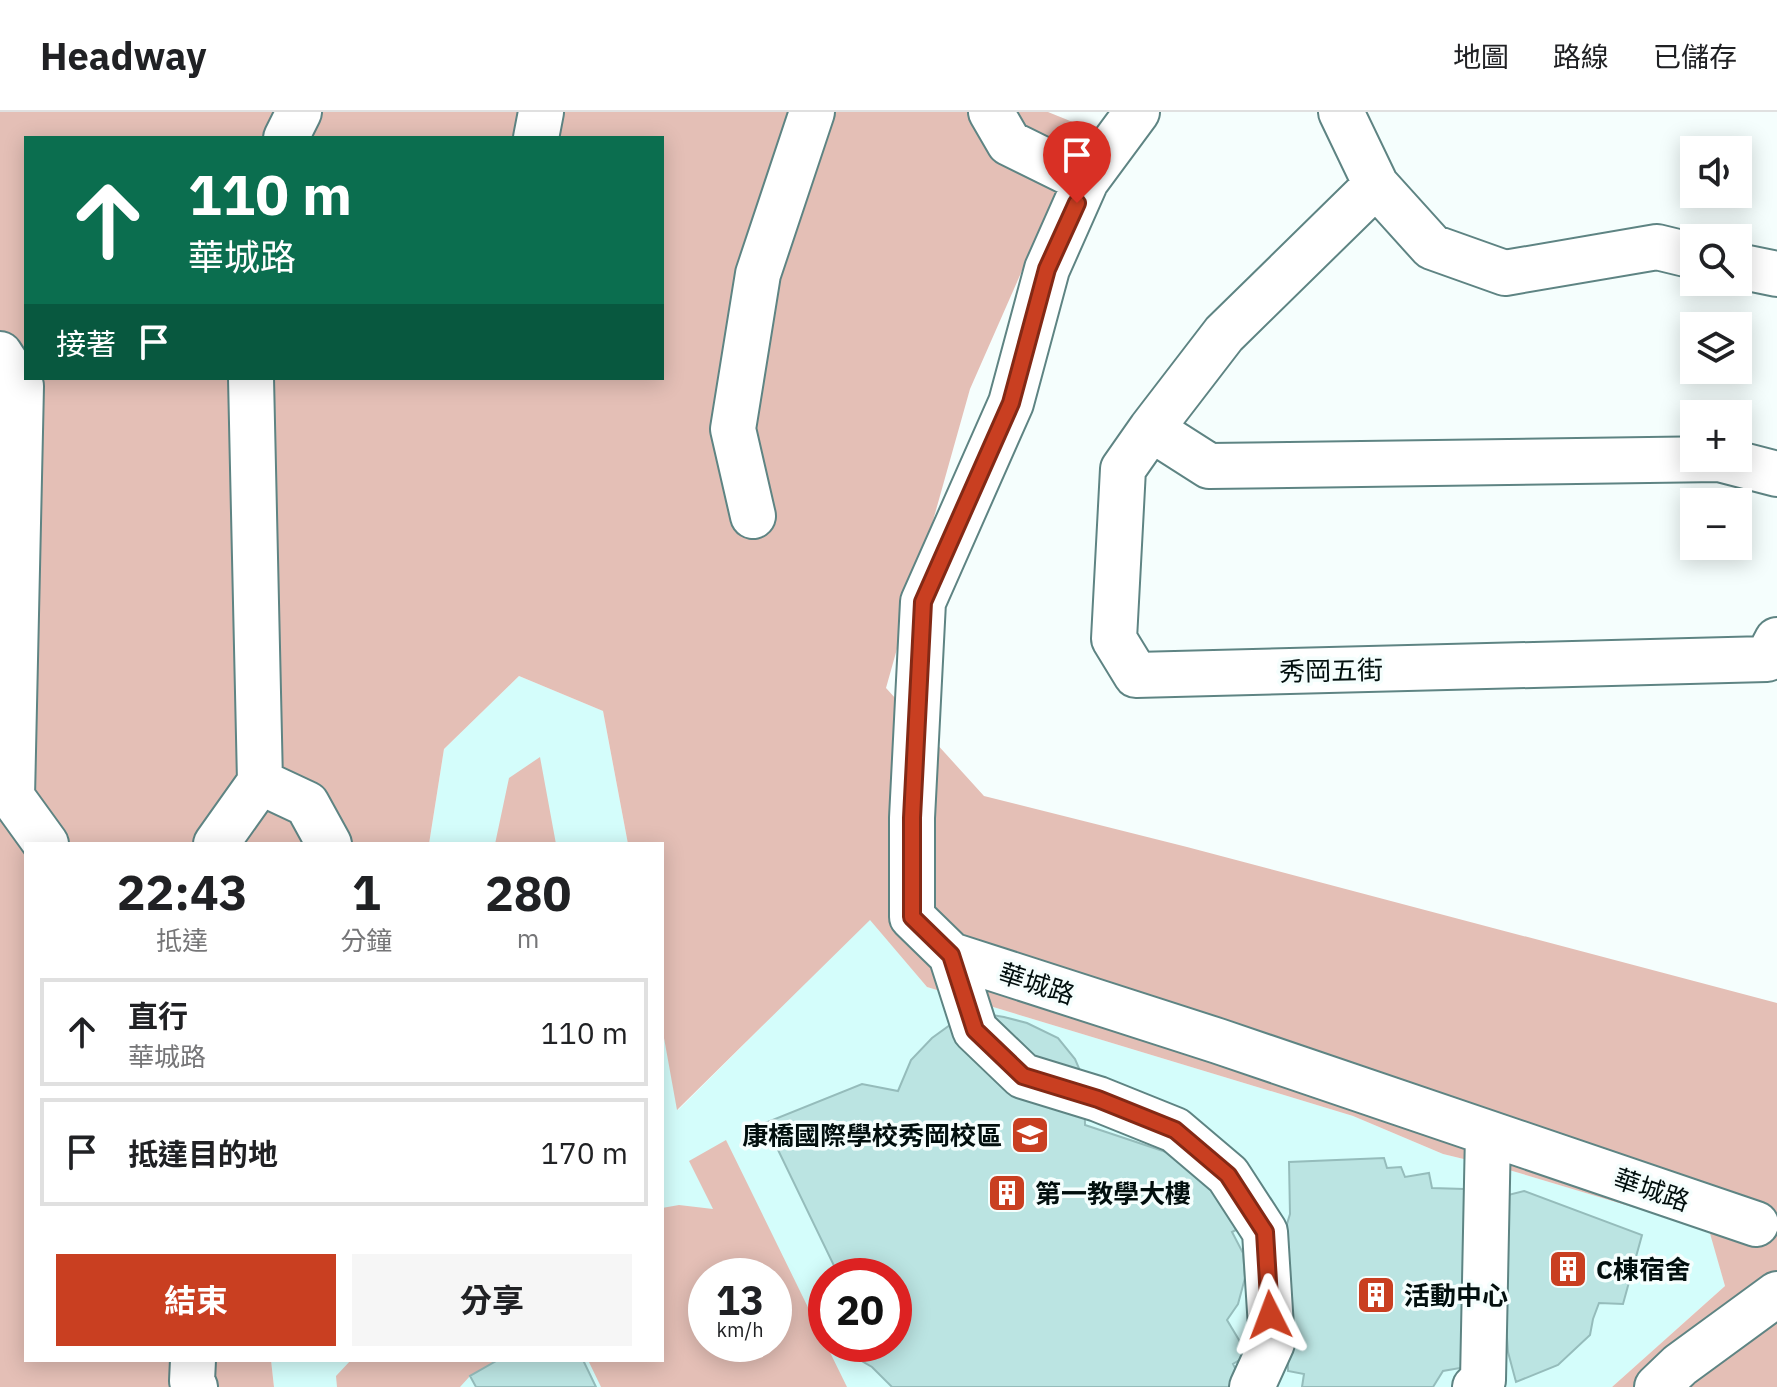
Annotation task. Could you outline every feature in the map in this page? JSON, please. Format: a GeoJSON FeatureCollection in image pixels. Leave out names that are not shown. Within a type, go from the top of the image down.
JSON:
{"type":"FeatureCollection","features":[{"type":"Feature","properties":{"kind":"street"},"geometry":{"type":"LineString","coordinates":[[287,136],[299,112]]}},
{"type":"Feature","properties":{"kind":"street"},"geometry":{"type":"LineString","coordinates":[[536,136],[541,112]]}},
{"type":"Feature","properties":{"kind":"street"},"geometry":{"type":"LineString","coordinates":[[753,516],[733,429],[758,274],[812,112]]}},
{"type":"Feature","properties":{"kind":"street"},"geometry":{"type":"LineString","coordinates":[[991,112],[1009,143],[1086,181]]}},
{"type":"Feature","properties":{"kind":"street","name":"華城路"},"geometry":{"type":"LineString","coordinates":[[1137,112],[1086,181],[1047,269],[1011,403],[923,602],[912,818],[912,917],[951,955],[1218,1041],[1756,1224]]}},
{"type":"Feature","properties":{"kind":"street"},"geometry":{"type":"LineString","coordinates":[[1341,112],[1376,185],[1432,247],[1505,273],[1657,247],[1680,253]]}},
{"type":"Feature","properties":{"kind":"street","name":"秀岡五街"},"geometry":{"type":"LineString","coordinates":[[1376,185],[1224,334],[1123,469],[1114,639],[1136,675],[1767,659],[1777,640]]}},
{"type":"Feature","properties":{"kind":"street"},"geometry":{"type":"LineString","coordinates":[[1752,269],[1777,274]]}},
{"type":"Feature","properties":{"kind":"street"},"geometry":{"type":"LineString","coordinates":[[0,354],[21,386],[6,797],[44,842]]}},
{"type":"Feature","properties":{"kind":"street"},"geometry":{"type":"LineString","coordinates":[[217,842],[260,782],[251,380]]}},
{"type":"Feature","properties":{"kind":"street"},"geometry":{"type":"LineString","coordinates":[[1151,429],[1209,466],[1719,459],[1777,474]]}},
{"type":"Feature","properties":{"kind":"street"},"geometry":{"type":"LineString","coordinates":[[260,782],[307,804],[328,842]]}},
{"type":"Feature","properties":{"kind":"street"},"geometry":{"type":"LineString","coordinates":[[951,955],[975,1030],[1023,1076],[1098,1099],[1175,1130],[1228,1175],[1265,1232],[1272,1343],[1252,1387]]}},
{"type":"Feature","properties":{"kind":"street"},"geometry":{"type":"LineString","coordinates":[[1475,1387],[1483,1380],[1488,1133]]}},
{"type":"Feature","properties":{"kind":"street"},"geometry":{"type":"LineString","coordinates":[[1657,1387],[1680,1365],[1777,1294]]}},
{"type":"Feature","properties":{"kind":"street"},"geometry":{"type":"LineString","coordinates":[[193,1362],[192,1381],[195,1387]]}},
{"type":"Feature","properties":{"kind":"shaded area"},"geometry":{"type":"Polygon","coordinates":[[[0,112],[1048,112],[1085,127],[970,389],[886,688],[984,796],[1777,1003],[1777,1387],[1612,1387],[1725,1286],[1709,1230],[1509,1170],[1443,1154],[1353,1116],[927,987],[870,920],[677,1110],[664,1038],[664,842],[628,842],[603,711],[519,676],[444,749],[429,842],[24,842],[24,1362],[271,1362],[274,1387],[0,1387],[0,112]]]}},
{"type":"Feature","properties":{"kind":"shaded area"},"geometry":{"type":"Polygon","coordinates":[[[519,676],[603,711],[628,842],[429,842],[444,749],[519,676]]]}},
{"type":"Feature","properties":{"kind":"shaded area"},"geometry":{"type":"Polygon","coordinates":[[[540,757],[556,842],[495,842],[509,778],[540,757]]]}},
{"type":"Feature","properties":{"kind":"shaded area","name":"康橋國際學校秀岡校區"},"geometry":{"type":"Polygon","coordinates":[[[870,919],[927,987],[1353,1116],[1443,1154],[1509,1170],[1710,1230],[1725,1286],[1612,1387],[274,1387],[271,1362],[664,1362],[664,1037],[678,1110],[870,919]]]}},
{"type":"Feature","properties":{"kind":"shaded area"},"geometry":{"type":"Polygon","coordinates":[[[726,1140],[784,1258],[688,1258],[688,1362],[792,1362],[792,1275],[808,1307],[808,1362],[835,1362],[847,1387],[601,1387],[589,1362],[664,1362],[664,1208],[679,1205],[713,1209],[689,1161],[726,1140]]]}},
{"type":"Feature","properties":{"kind":"shaded area"},"geometry":{"type":"Polygon","coordinates":[[[349,1362],[494,1362],[470,1376],[460,1387],[337,1387],[336,1376],[349,1362]]]}},
{"type":"Feature","properties":{"kind":"building","name":"第一教學大樓"},"geometry":{"type":"Polygon","coordinates":[[[980,1013],[1004,1017],[1027,1023],[1058,1038],[1075,1059],[1084,1080],[1085,1125],[1184,1158],[1205,1178],[1226,1208],[1236,1230],[1232,1232],[1243,1253],[1245,1278],[1238,1304],[1227,1320],[1248,1355],[1233,1364],[1242,1382],[1232,1387],[892,1387],[863,1362],[912,1362],[912,1258],[830,1258],[765,1123],[862,1084],[898,1091],[911,1060],[932,1038],[957,1020],[980,1013]]]}},
{"type":"Feature","properties":{"kind":"building","name":"活動中心"},"geometry":{"type":"Polygon","coordinates":[[[1384,1158],[1387,1168],[1401,1167],[1405,1177],[1429,1173],[1432,1188],[1464,1189],[1466,1367],[1443,1371],[1433,1387],[1302,1387],[1304,1374],[1288,1371],[1289,1162],[1384,1158]]]}},
{"type":"Feature","properties":{"kind":"building","name":"C棟宿舍"},"geometry":{"type":"Polygon","coordinates":[[[1524,1191],[1642,1235],[1623,1304],[1599,1303],[1590,1335],[1558,1365],[1516,1382],[1508,1352],[1498,1211],[1504,1196],[1524,1191]]]}},
{"type":"Feature","properties":{"kind":"building"},"geometry":{"type":"Polygon","coordinates":[[[494,1362],[584,1362],[596,1387],[476,1387],[470,1376],[494,1362]]]}},
{"type":"Feature","properties":{"kind":"place","name":"康橋國際學校秀岡校區"},"geometry":{"type":"Point","coordinates":[1030,1135]}},
{"type":"Feature","properties":{"kind":"place","name":"第一教學大樓"},"geometry":{"type":"Point","coordinates":[1007,1193]}},
{"type":"Feature","properties":{"kind":"place","name":"C棟宿舍"},"geometry":{"type":"Point","coordinates":[1568,1269]}},
{"type":"Feature","properties":{"kind":"place","name":"活動中心"},"geometry":{"type":"Point","coordinates":[1376,1295]}},
{"type":"Feature","properties":{"kind":"route"},"geometry":{"type":"LineString","coordinates":[[1077,203],[1047,269],[1011,403],[923,602],[912,818],[912,917],[951,955],[975,1030],[1023,1076],[1098,1099],[1175,1130],[1228,1175],[1265,1232],[1270,1315]]}}]}
